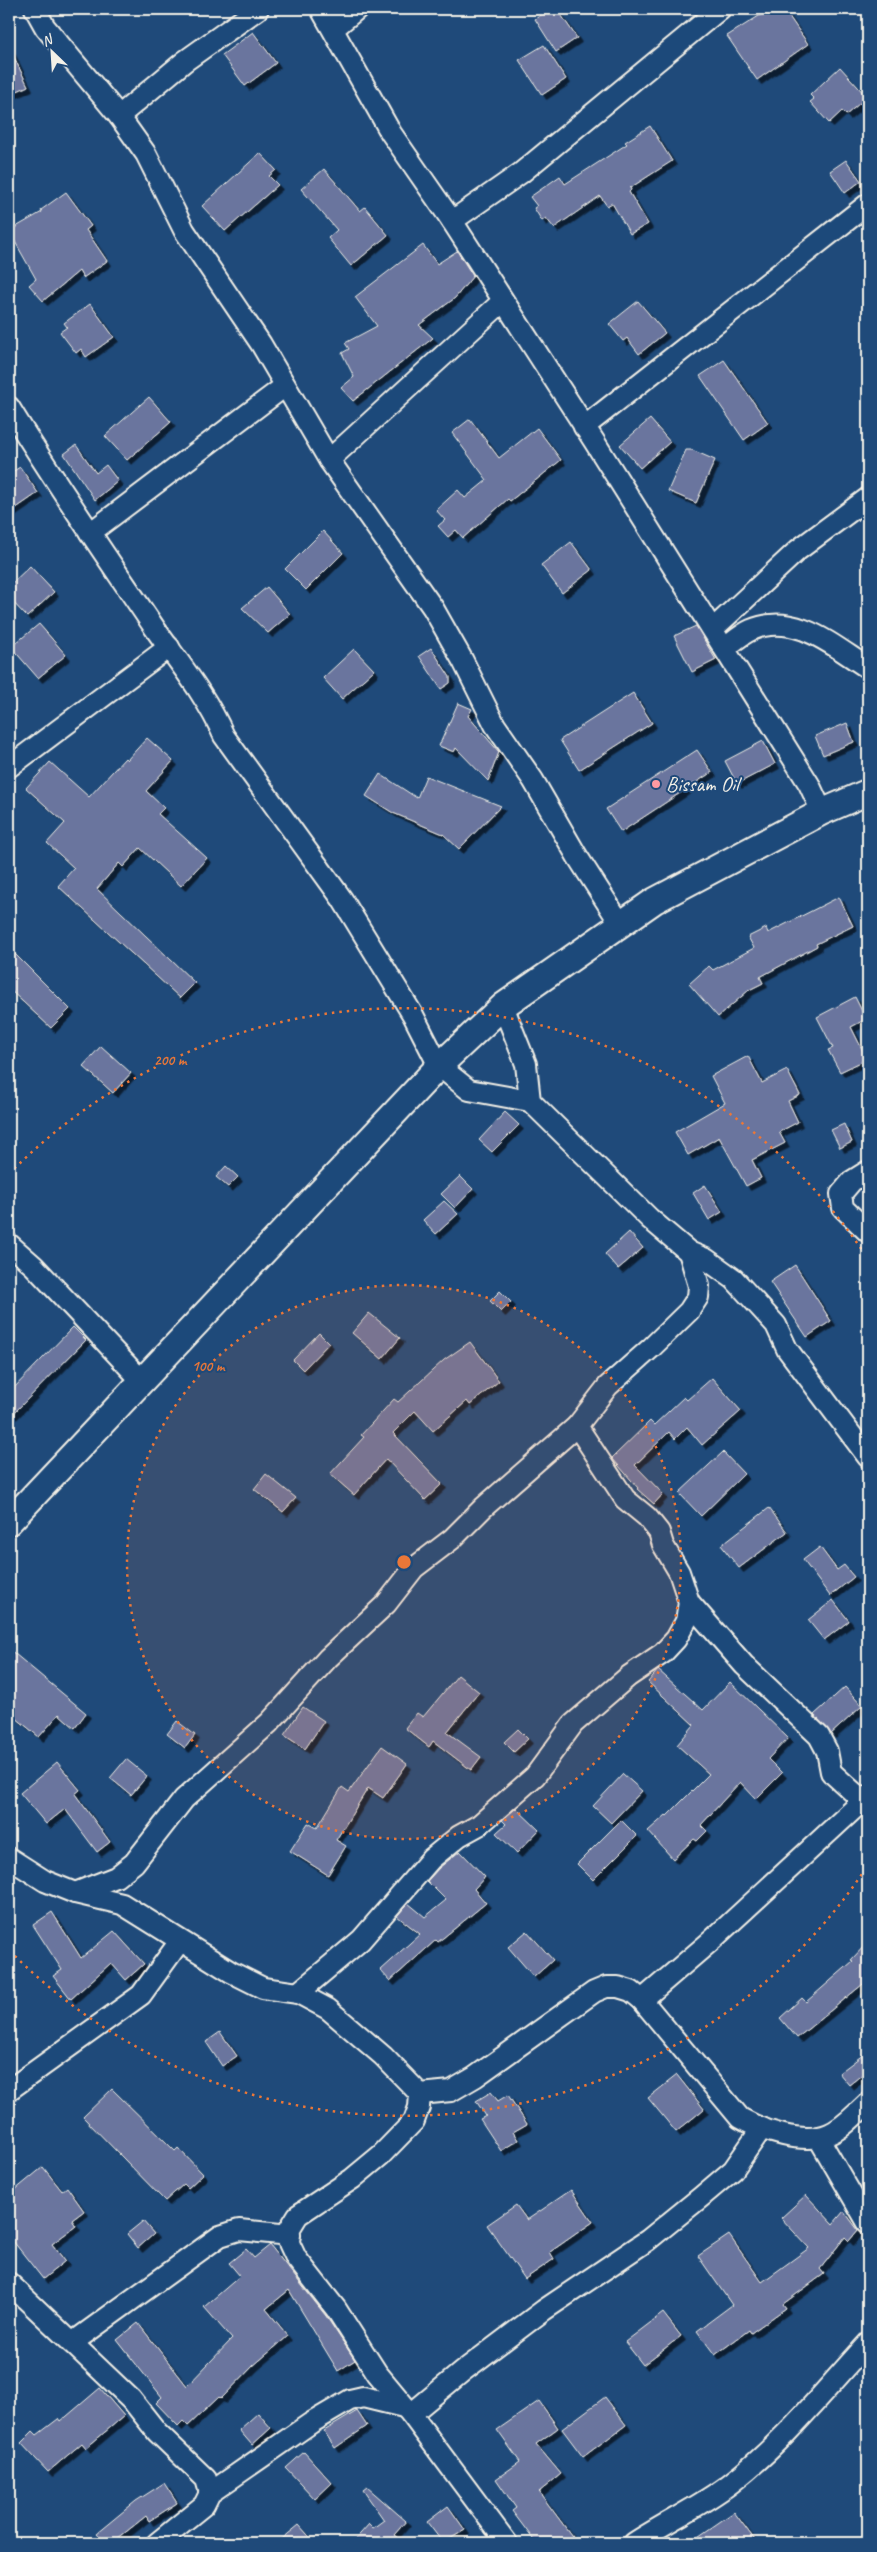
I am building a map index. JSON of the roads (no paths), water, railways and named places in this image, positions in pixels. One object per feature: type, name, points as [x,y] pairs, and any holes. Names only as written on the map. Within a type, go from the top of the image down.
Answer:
[{"type":"main road","points":[[9,1522],[439,1066],[503,1006],[654,901],[822,812],[868,792]]},
{"type":"street","points":[[35,9],[50,33],[119,116],[146,154],[184,230],[261,344],[330,460],[433,608],[464,661],[495,725],[532,780],[577,856],[620,923]]},
{"type":"street","points":[[119,116],[186,61],[258,9]]},
{"type":"street","points":[[321,9],[390,133],[452,221],[713,629],[739,674],[809,784],[822,812]]},
{"type":"street","points":[[333,29],[357,9]]},
{"type":"street","points":[[452,221],[521,173],[720,9]]},
{"type":"street","points":[[584,427],[868,204]]},
{"type":"street","points":[[330,460],[503,301]]},
{"type":"street","points":[[90,532],[285,386]]},
{"type":"street","points":[[9,407],[90,532],[198,689],[229,743],[342,899],[413,1015],[439,1066],[469,1090],[530,1101],[650,1219],[689,1252],[706,1259],[734,1279],[776,1325],[797,1362],[868,1457]]},
{"type":"street","points":[[713,629],[798,550],[868,498]]},
{"type":"street","points":[[725,648],[752,630],[779,624],[801,627],[868,668]]},
{"type":"street","points":[[9,767],[16,759],[169,647]]},
{"type":"street","points":[[503,1006],[526,1064],[530,1101]]},
{"type":"street","points":[[868,1171],[852,1181],[840,1194],[843,1208],[868,1232]]},
{"type":"street","points":[[9,1244],[34,1266],[142,1381]]},
{"type":"street","points":[[75,1893],[108,1881],[134,1863],[184,1799],[269,1723],[328,1658],[386,1604],[414,1568],[452,1539],[484,1507],[577,1426],[608,1386],[651,1348],[689,1310],[698,1297],[700,1286],[689,1252]]},
{"type":"street","points":[[577,1426],[626,1499],[647,1517],[659,1532],[663,1544],[679,1572],[689,1602],[744,1665],[819,1736],[827,1751],[832,1772],[866,1799],[712,1940],[642,2000]]},
{"type":"street","points":[[298,1993],[362,1940],[431,1859],[459,1836],[479,1825],[535,1776],[573,1724],[629,1676],[663,1653],[676,1639],[686,1621],[689,1602]]},
{"type":"street","points":[[9,1858],[45,1881],[75,1893],[122,1904],[231,1972],[263,1988],[298,1993],[328,2009],[390,2062],[420,2094],[419,2108],[414,2121],[400,2137],[352,2180],[298,2215],[290,2228],[289,2243],[296,2258],[336,2309],[377,2373],[408,2410],[507,2543]]},
{"type":"street","points":[[9,2090],[141,1995],[180,1941]]},
{"type":"street","points":[[420,2094],[451,2091],[476,2077],[594,1992],[606,1987],[618,1987],[631,1991],[642,2000],[740,2118],[762,2128],[784,2134],[818,2137],[840,2128],[868,2103]]},
{"type":"street","points":[[408,2410],[544,2310],[648,2240],[733,2170],[762,2128]]},
{"type":"street","points":[[818,2137],[868,2223]]},
{"type":"street","points":[[72,2343],[220,2236],[239,2230],[290,2235]]},
{"type":"street","points":[[9,2284],[131,2399],[157,2432],[206,2479],[210,2493]]},
{"type":"street","points":[[634,2543],[694,2508],[731,2483],[776,2444],[868,2344]]},
{"type":"street","points":[[373,2398],[378,2395],[377,2373]]},
{"type":"street","points":[[171,2539],[204,2505],[210,2493],[335,2408],[363,2397],[373,2398],[408,2410]]},
{"type":"place","name":"Bissam Oil","points":[[656,784]]}]
